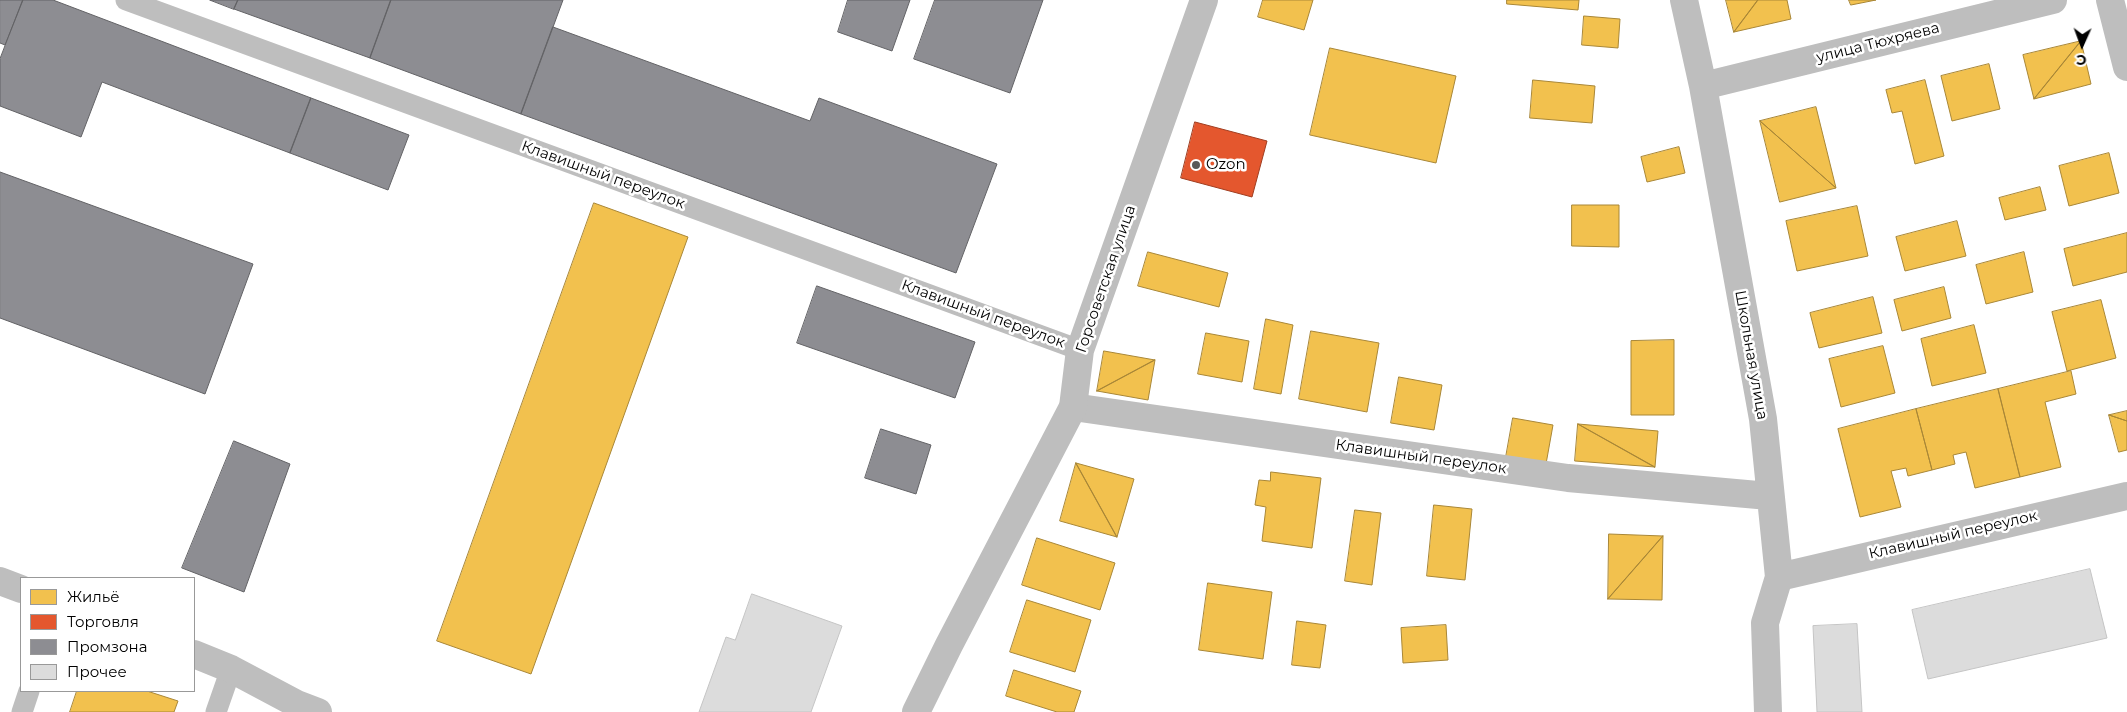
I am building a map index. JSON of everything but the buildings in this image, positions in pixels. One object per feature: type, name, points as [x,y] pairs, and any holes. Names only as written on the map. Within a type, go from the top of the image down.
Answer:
[{"type":"street","name":"Горсоветская улица","points":[[916,712],[949,644],[1074,407],[1080,350],[1204,0]]},
{"type":"street","name":"Школьная улица","points":[[1684,0],[1703,86],[1763,419],[1769,496],[1779,577],[1765,623],[1768,712]]},
{"type":"street","name":"улица Тюхряева","points":[[1703,86],[2054,0]]},
{"type":"street","points":[[2110,0],[2127,67]]},
{"type":"street","name":"Клавишный переулок","points":[[1074,407],[1568,478],[1769,496]]},
{"type":"street","name":"Клавишный переулок","points":[[1779,577],[2127,496]]},
{"type":"street","points":[[0,581],[20,589]]},
{"type":"street","points":[[195,654],[231,669],[303,709]]},
{"type":"lane","name":"Клавишный переулок","points":[[126,0],[1080,350]]},
{"type":"lane","points":[[216,712],[231,669]]},
{"type":"lane","points":[[22,712],[29,692]]},
{"type":"place","name":"Ozon","points":[[1196,165]]}]
